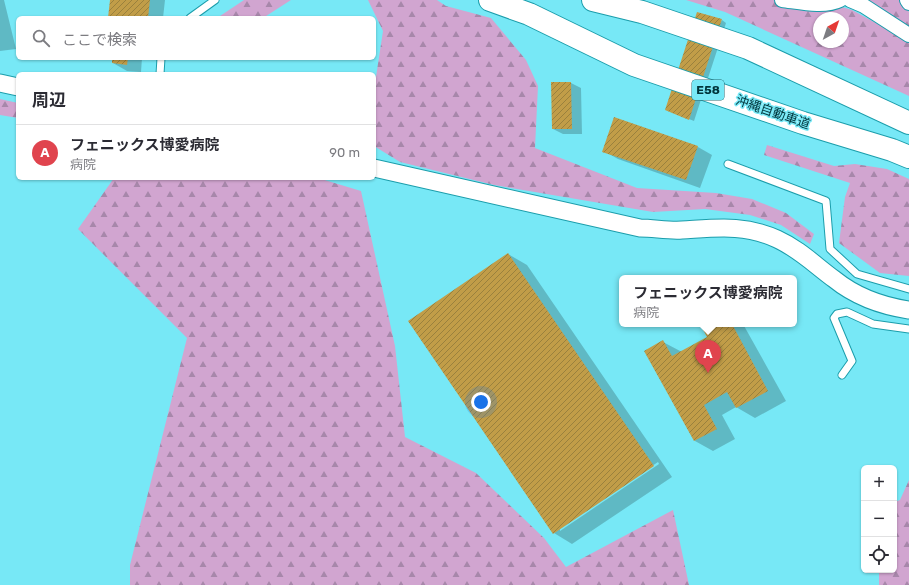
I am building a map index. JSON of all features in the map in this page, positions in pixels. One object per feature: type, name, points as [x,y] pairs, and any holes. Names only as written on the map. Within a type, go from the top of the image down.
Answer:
[{"type":"highway","name":"沖縄自動車道","points":[[490,0],[529,14],[634,65],[803,123],[892,150],[909,157]]},
{"type":"highway","points":[[593,0],[642,12],[748,48],[909,123]]},
{"type":"street","points":[[782,0],[809,3],[835,3],[840,0]]},
{"type":"street","points":[[850,0],[864,6],[909,35]]},
{"type":"street","points":[[0,83],[16,87]]},
{"type":"street","points":[[376,168],[640,228],[681,230],[733,227],[757,232],[776,238],[797,249],[834,279],[853,292],[876,302],[909,310]]},
{"type":"lane","points":[[193,16],[215,0]]},
{"type":"lane","points":[[160,72],[161,60]]},
{"type":"lane","points":[[728,164],[826,201],[830,249],[857,274],[909,289]]},
{"type":"lane","points":[[842,375],[852,361],[834,318],[837,314],[847,312],[873,324],[909,329]]},
{"type":"green space","points":[[244,0],[291,0],[266,16],[220,16]]},
{"type":"green space","points":[[368,0],[437,0],[446,6],[491,18],[526,60],[538,86],[535,148],[637,188],[716,193],[752,199],[786,213],[814,234],[810,244],[781,225],[750,215],[705,209],[653,212],[494,185],[400,162],[376,147],[376,77],[383,31]]},
{"type":"green space","points":[[686,0],[819,0],[852,10],[909,41],[909,96],[725,12]]},
{"type":"green space","points":[[865,0],[902,0],[909,12],[909,27]]},
{"type":"green space","points":[[0,99],[16,103],[16,118],[0,115]]},
{"type":"green space","points":[[767,145],[834,166],[855,164],[887,169],[909,179],[909,276],[880,273],[839,243],[845,197],[850,183],[764,155]]},
{"type":"green space","points":[[113,180],[325,180],[361,191],[395,346],[405,437],[476,473],[544,538],[566,567],[673,510],[689,585],[130,585],[130,565],[187,338],[78,229]]},
{"type":"green space","points":[[909,480],[909,585],[879,585],[879,573],[897,573],[897,501],[900,500]]},
{"type":"building","points":[[110,0],[150,0],[148,16],[108,16]]},
{"type":"building","points":[[697,12],[722,19],[689,120],[665,110]]},
{"type":"building","points":[[112,60],[128,60],[127,65],[112,63]]},
{"type":"building","points":[[551,82],[571,82],[572,129],[552,129]]},
{"type":"building","points":[[614,117],[698,146],[686,180],[602,152]]},
{"type":"building","points":[[508,253],[654,466],[553,534],[408,321]]},
{"type":"building","points":[[702,327],[734,327],[768,391],[736,408],[727,392],[704,405],[717,429],[694,441],[644,351],[663,340],[672,356],[707,337]]},
{"type":"place","name":"フェニックス博愛病院","points":[[708,373]]}]
